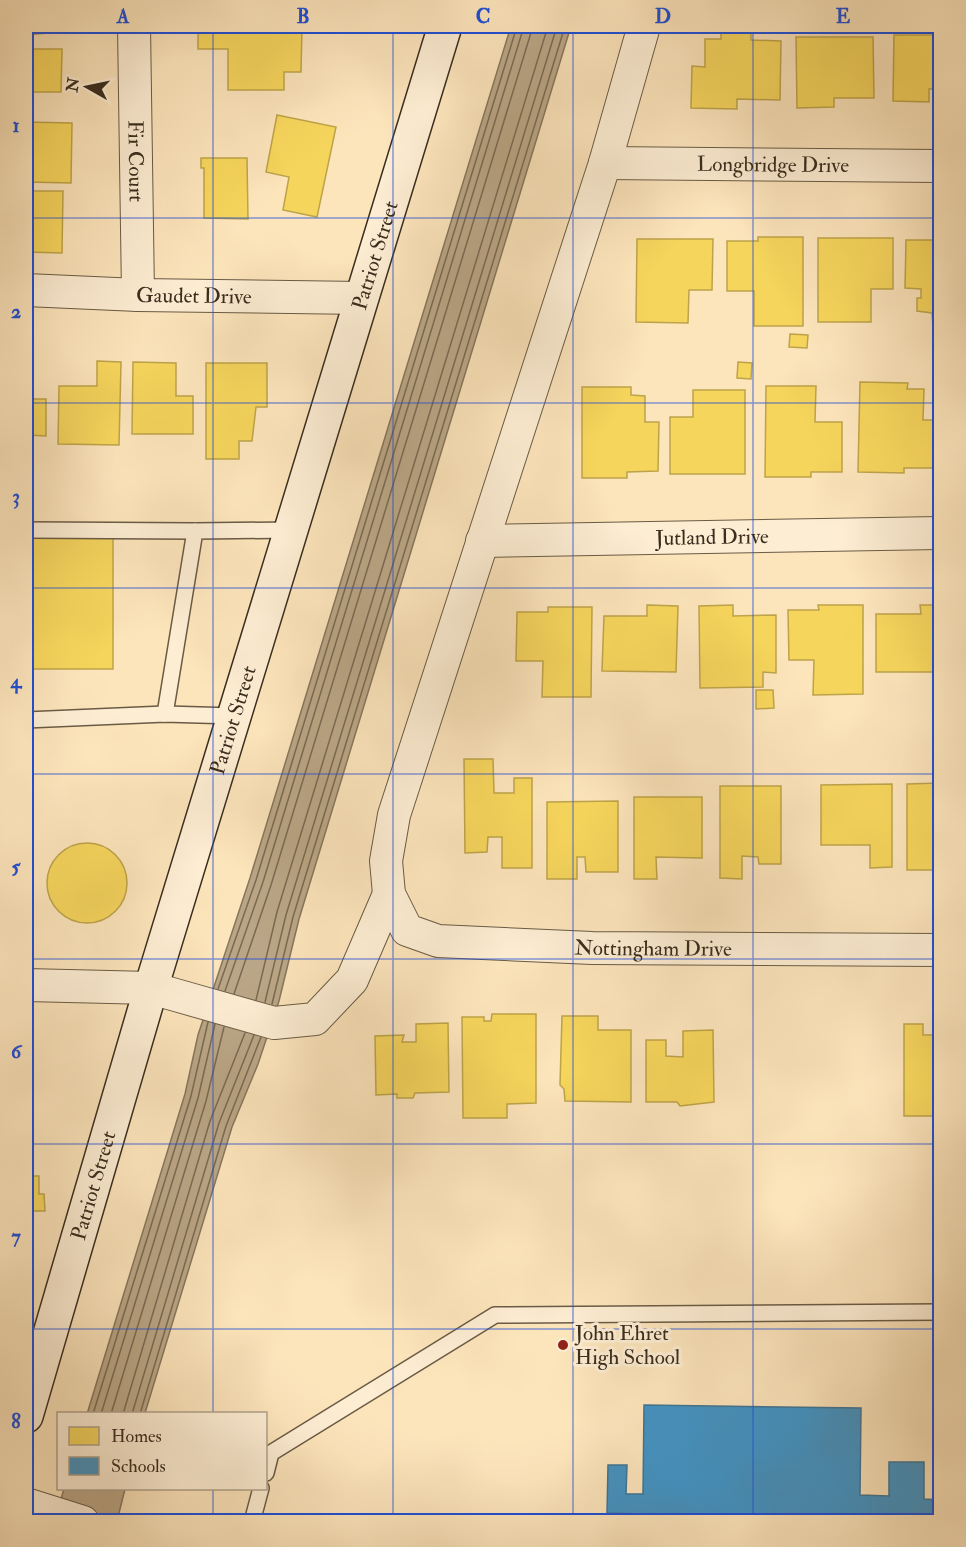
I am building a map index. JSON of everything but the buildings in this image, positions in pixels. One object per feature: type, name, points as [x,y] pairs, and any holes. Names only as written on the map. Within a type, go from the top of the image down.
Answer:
[{"type":"main road","name":"Patriot Street","points":[[26,1416],[151,988],[445,26]]},
{"type":"street","name":"Fir Court","points":[[134,26],[138,295]]},
{"type":"street","points":[[26,985],[151,988],[274,1023],[315,1019],[352,980],[389,894],[386,861],[394,815],[605,163],[644,26]]},
{"type":"street","name":"Longbridge Drive","points":[[605,163],[940,166]]},
{"type":"street","name":"Gaudet Drive","points":[[26,290],[138,295],[362,298]]},
{"type":"street","name":"Jutland Drive","points":[[482,541],[940,533]]},
{"type":"street","name":"Nottingham Drive","points":[[389,894],[407,930],[438,941],[592,948],[940,950]]},
{"type":"street","points":[[29,1506],[83,1521]]},
{"type":"lane","points":[[26,530],[292,530]]},
{"type":"lane","points":[[165,714],[195,531]]},
{"type":"lane","points":[[26,720],[165,714],[234,716]]},
{"type":"lane","points":[[267,1469],[271,1453],[495,1315],[940,1312]]},
{"type":"lane","points":[[252,1521],[260,1490]]},
{"type":"water","points":[[511,26],[571,26],[299,919],[279,1001],[258,1064],[232,1127],[145,1412],[88,1412],[185,1094],[198,1035],[250,878]]},
{"type":"water","points":[[64,1490],[125,1490],[117,1521],[54,1522]]},
{"type":"place","name":"John Ehret High School","points":[[563,1345]]}]
